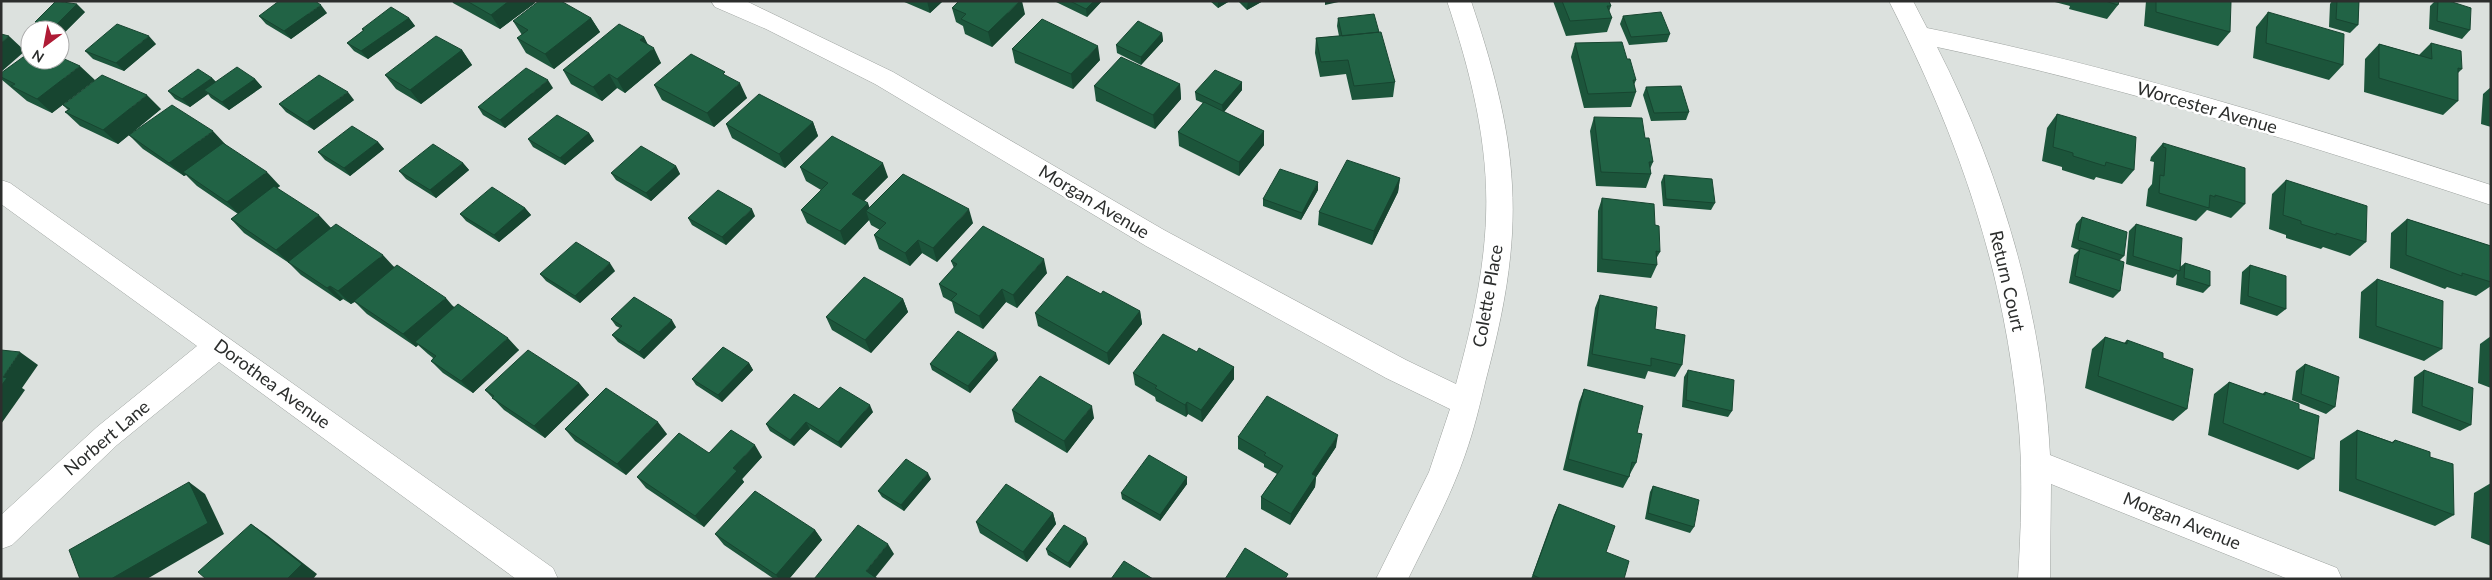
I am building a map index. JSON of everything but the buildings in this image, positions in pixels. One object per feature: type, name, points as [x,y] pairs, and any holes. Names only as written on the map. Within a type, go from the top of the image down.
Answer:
[{"type":"street","name":"Morgan Avenue","points":[[723,1],[774,23],[884,78],[1155,238],[1396,368],[1466,403]]},
{"type":"street","name":"Colette Place","points":[[1392,579],[1437,487],[1450,454],[1488,321],[1498,244],[1498,165],[1487,97],[1473,40],[1459,1]]},
{"type":"street","name":"Return Court","points":[[1901,1],[1920,35],[1980,174],[2008,273],[2029,383],[2037,464],[2034,579]]},
{"type":"street","name":"Worcester Avenue","points":[[1920,35],[2095,76],[2387,161],[2491,195]]},
{"type":"street","name":"Dorothea Avenue","points":[[1,190],[542,579]]},
{"type":"street","name":"Norbert Lane","points":[[1,535],[107,436],[218,346]]},
{"type":"street","name":"Morgan Avenue","points":[[2037,464],[2326,579]]}]
